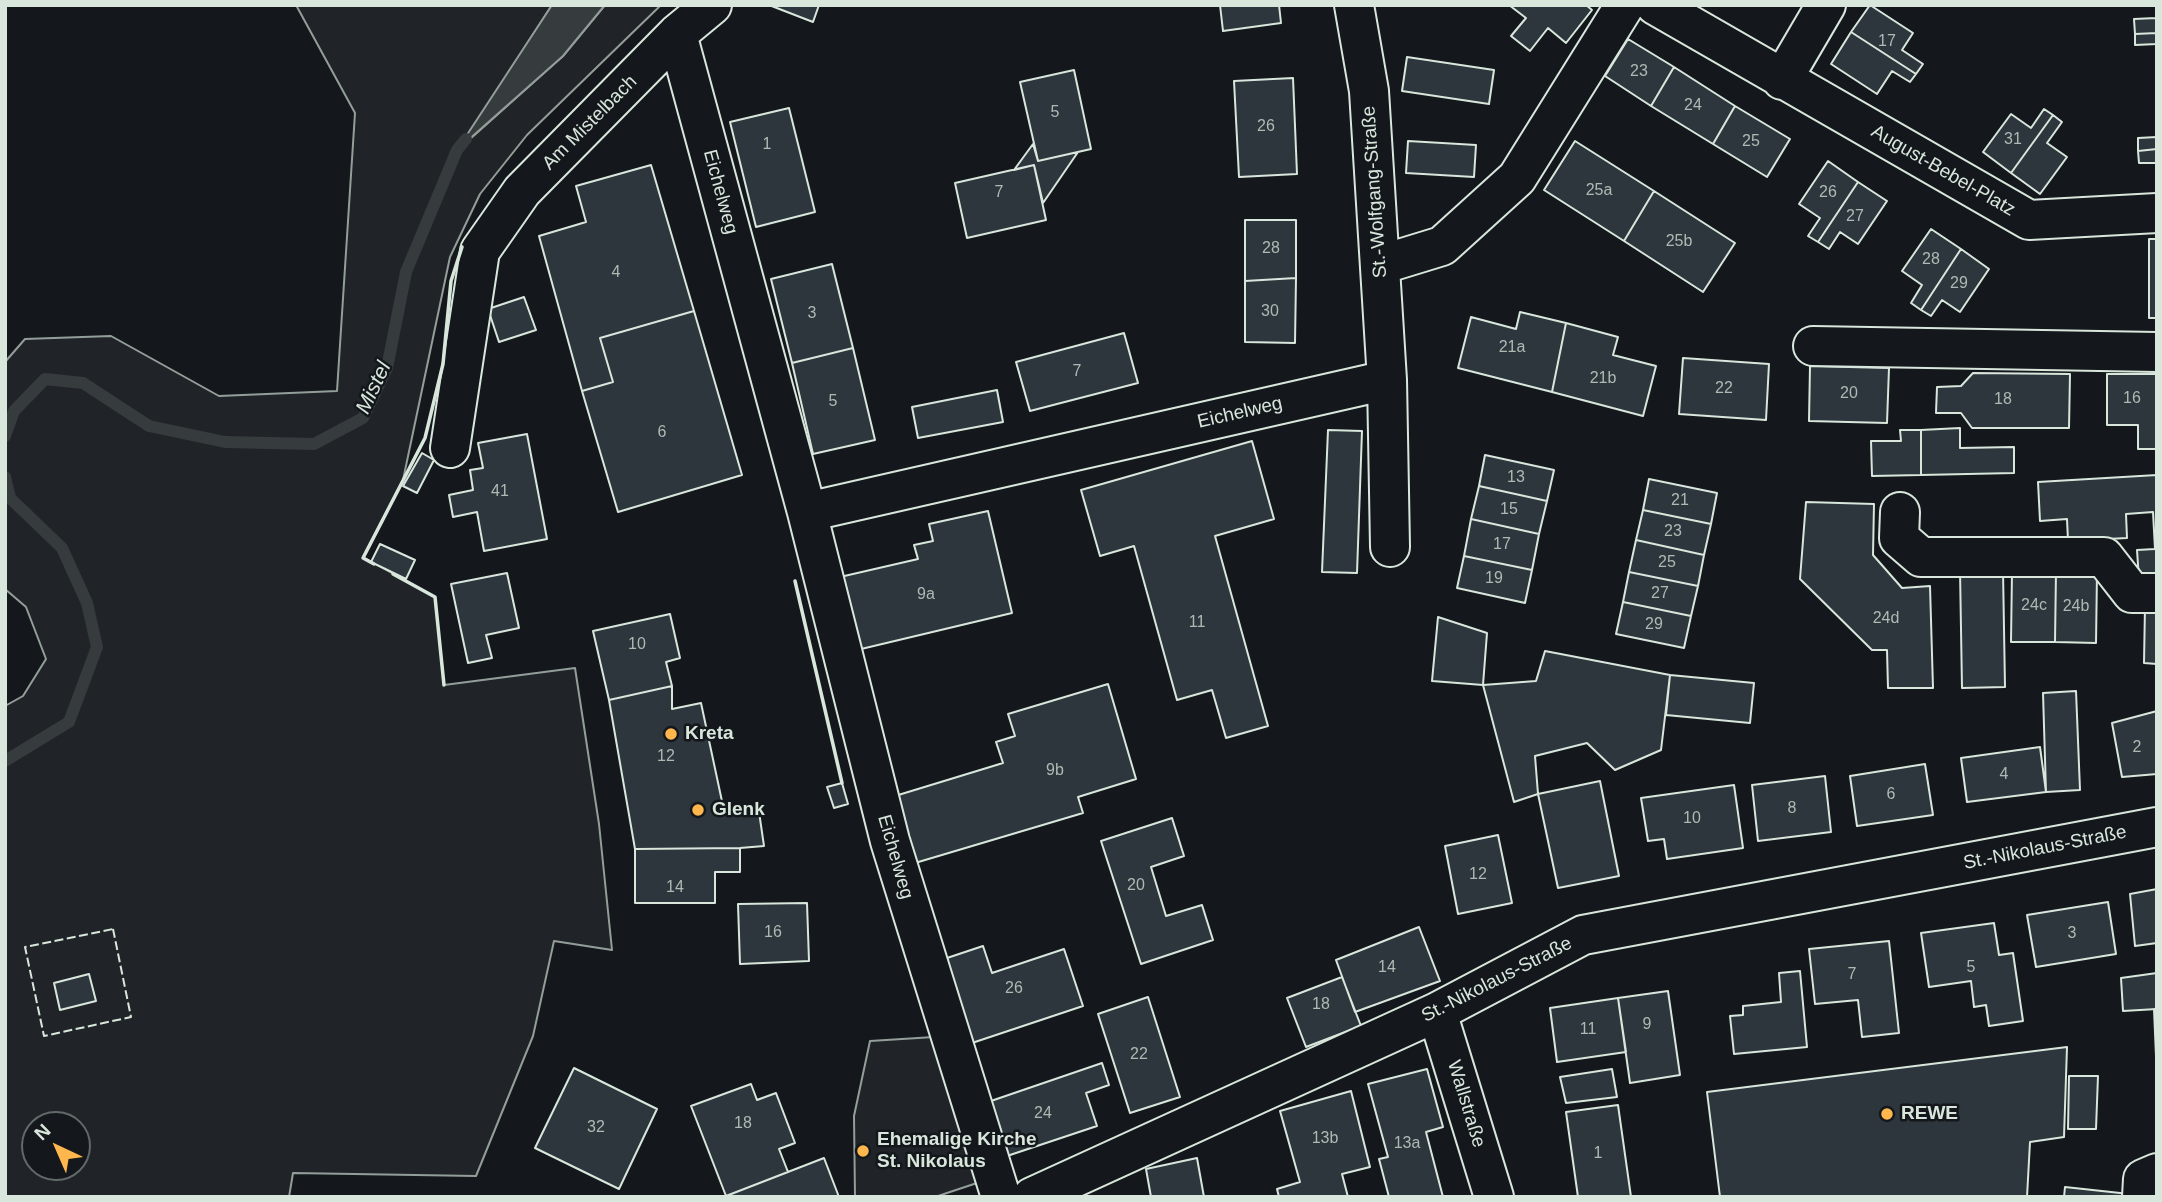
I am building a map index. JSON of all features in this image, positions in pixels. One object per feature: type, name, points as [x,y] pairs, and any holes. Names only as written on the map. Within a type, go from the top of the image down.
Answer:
[{"type":"street","name":"Am Mistelbach","points":[[450,447],[480,251],[522,191],[677,34],[712,5]]},
{"type":"street","name":"St.-Wolfgang-Straße","points":[[1354,5],[1369,91],[1387,380],[1390,547]]},
{"type":"street","points":[[1380,262],[1393,261],[1441,246],[1517,178],[1625,5]]},
{"type":"street","name":"August-Bebel-Platz","points":[[1655,5],[1696,16],[1782,80],[2029,220],[2157,213]]},
{"type":"street","points":[[1782,80],[1826,5]]},
{"type":"street","name":"Eichelweg","points":[[677,34],[807,512],[890,841],[1001,1197]]},
{"type":"street","points":[[1813,346],[2157,352]]},
{"type":"street","name":"Eichelweg","points":[[807,512],[1387,380]]},
{"type":"street","points":[[1900,512],[1899,538],[1921,557],[2104,557],[2132,593],[2157,593]]},
{"type":"street","name":"St.-Nikolaus-Straße","points":[[1032,1197],[1437,1012],[1583,935],[2157,827]]},
{"type":"street","name":"Wallstraße","points":[[1437,1012],[1494,1197]]},
{"type":"street","points":[[2142,1197],[2143,1179],[2157,1174]]},
{"type":"shaded area","points":[[296,5],[552,5],[460,148],[563,56],[605,5],[661,5],[527,135],[480,194],[450,257],[403,480],[363,557],[435,597],[444,685],[575,668],[599,824],[612,950],[554,941],[533,1036],[476,1176],[293,1173],[289,1197],[5,1197],[5,706],[23,696],[46,659],[26,607],[5,589],[5,362],[25,339],[111,336],[219,396],[337,391],[355,113]]},
{"type":"shaded area","points":[[552,5],[605,5],[563,56],[457,150]]},
{"type":"shaded area","points":[[950,1036],[995,1177],[935,1197],[855,1197],[854,1116],[870,1041]]},
{"type":"building","points":[[769,5],[819,5],[813,22]]},
{"type":"building","points":[[1220,5],[1279,5],[1281,23],[1223,31]]},
{"type":"building","points":[[1509,5],[1586,5],[1592,10],[1566,43],[1548,28],[1530,51],[1511,36],[1526,18]]},
{"type":"building","points":[[1870,5],[1913,33],[1902,50],[1923,64],[1916,74],[1851,32]]},
{"type":"building","points":[[2156,5],[2157,33],[2135,34],[2134,19],[2156,18]]},
{"type":"building","points":[[1851,32],[1916,74],[1910,82],[1892,71],[1877,94],[1831,64]]},
{"type":"building","points":[[2157,33],[2157,44],[2135,45],[2135,34]]},
{"type":"building","points":[[1628,39],[1674,67],[1651,106],[1605,76]]},
{"type":"building","points":[[1407,57],[1494,70],[1489,104],[1402,91]]},
{"type":"building","points":[[1674,67],[1735,106],[1713,144],[1651,106]]},
{"type":"building","points":[[1074,70],[1091,149],[1038,161],[1020,82]]},
{"type":"building","points":[[1293,78],[1297,174],[1239,177],[1234,81]]},
{"type":"building","points":[[1735,106],[1790,139],[1767,177],[1713,144]]},
{"type":"building","points":[[789,108],[815,212],[756,227],[730,122]]},
{"type":"building","points":[[2044,109],[2053,115],[2011,173],[1983,152],[2011,114],[2031,128]]},
{"type":"building","points":[[2053,115],[2062,122],[2047,143],[2067,157],[2040,194],[2011,173]]},
{"type":"building","points":[[2157,137],[2157,149],[2138,151],[2138,138]]},
{"type":"building","points":[[1408,141],[1476,145],[1474,177],[1406,173]]},
{"type":"building","points":[[1575,141],[1654,191],[1624,241],[1544,190]]},
{"type":"building","points":[[1033,144],[1038,161],[1078,152],[1043,203],[1034,165],[1014,170]]},
{"type":"building","points":[[2157,149],[2157,163],[2139,163],[2138,151]]},
{"type":"building","points":[[1828,161],[1858,182],[1818,242],[1808,236],[1820,218],[1799,204]]},
{"type":"building","points":[[651,165],[694,311],[600,338],[613,382],[582,391],[539,236],[586,222],[576,186]]},
{"type":"building","points":[[1034,165],[1046,220],[967,238],[955,183]]},
{"type":"building","points":[[1858,182],[1887,201],[1858,244],[1840,232],[1829,249],[1818,242]]},
{"type":"building","points":[[1654,191],[1735,243],[1703,292],[1624,241]]},
{"type":"building","points":[[1245,220],[1296,220],[1296,278],[1245,281]]},
{"type":"building","points":[[1931,229],[1961,249],[1921,310],[1911,303],[1922,285],[1902,271]]},
{"type":"building","points":[[2149,239],[2157,239],[2157,318],[2149,318]]},
{"type":"building","points":[[1961,249],[1989,269],[1960,312],[1942,300],[1931,316],[1921,310]]},
{"type":"building","points":[[832,264],[853,348],[792,363],[771,279]]},
{"type":"building","points":[[1296,278],[1295,343],[1245,342],[1245,281]]},
{"type":"building","points":[[524,297],[536,330],[499,342],[488,309]]},
{"type":"building","points":[[694,311],[742,475],[618,512],[582,391],[613,382],[600,338]]},
{"type":"building","points":[[1520,312],[1566,323],[1552,392],[1458,368],[1471,317],[1516,329]]},
{"type":"building","points":[[1566,323],[1618,337],[1613,355],[1656,366],[1643,416],[1552,392]]},
{"type":"building","points":[[1124,333],[1138,383],[1030,411],[1016,362]]},
{"type":"building","points":[[853,348],[875,440],[813,454],[792,363]]},
{"type":"building","points":[[1683,358],[1769,364],[1766,420],[1679,414]]},
{"type":"building","points":[[1810,366],[1889,368],[1887,423],[1809,421]]},
{"type":"building","points":[[1973,373],[2070,374],[2069,428],[1972,428],[1961,413],[1936,413],[1937,387],[1961,386]]},
{"type":"building","points":[[2107,374],[2157,374],[2157,449],[2138,449],[2138,425],[2107,425]]},
{"type":"building","points":[[997,390],[1003,422],[918,438],[912,407]]},
{"type":"building","points":[[1960,428],[1960,448],[2014,447],[2014,473],[1921,475],[1921,430]]},
{"type":"building","points":[[1328,430],[1362,431],[1357,573],[1322,572]]},
{"type":"building","points":[[1900,430],[1921,430],[1921,475],[1872,476],[1871,441],[1901,441]]},
{"type":"building","points":[[527,434],[547,539],[484,551],[477,512],[453,517],[449,495],[473,490],[470,470],[483,468],[478,443]]},
{"type":"building","points":[[1252,441],[1274,519],[1215,536],[1268,726],[1226,738],[1212,690],[1177,700],[1134,546],[1100,556],[1081,490]]},
{"type":"building","points":[[422,453],[434,460],[417,493],[403,486]]},
{"type":"building","points":[[1485,455],[1554,470],[1547,501],[1479,486]]},
{"type":"building","points":[[2157,475],[2157,579],[2139,580],[2137,550],[2155,549],[2153,512],[2126,514],[2127,538],[2068,541],[2067,519],[2040,521],[2038,482]]},
{"type":"building","points":[[1649,479],[1717,493],[1711,524],[1643,510]]},
{"type":"building","points":[[1479,486],[1547,501],[1539,534],[1471,519]]},
{"type":"building","points":[[1806,502],[1874,504],[1873,555],[1902,588],[1930,586],[1933,688],[1888,688],[1887,650],[1872,650],[1800,579]]},
{"type":"building","points":[[1643,510],[1711,524],[1704,555],[1636,540]]},
{"type":"building","points":[[988,511],[1012,613],[857,650],[840,577],[918,559],[914,545],[933,541],[929,524]]},
{"type":"building","points":[[1471,519],[1539,534],[1532,570],[1464,556]]},
{"type":"building","points":[[1636,540],[1704,555],[1698,586],[1629,572]]},
{"type":"building","points":[[380,544],[415,560],[406,579],[371,562]]},
{"type":"building","points":[[1464,556],[1532,570],[1525,603],[1457,588]]},
{"type":"building","points":[[1960,570],[2003,570],[2005,687],[1962,688]]},
{"type":"building","points":[[2012,571],[2056,571],[2055,642],[2011,642]]},
{"type":"building","points":[[2056,571],[2097,572],[2096,643],[2055,642]]},
{"type":"building","points":[[1629,572],[1698,586],[1691,616],[1623,602]]},
{"type":"building","points":[[507,573],[519,628],[486,635],[492,658],[468,663],[451,584]]},
{"type":"building","points":[[1623,602],[1691,616],[1684,648],[1616,634]]},
{"type":"building","points":[[2145,606],[2157,606],[2157,664],[2144,663]]},
{"type":"building","points":[[670,614],[680,658],[666,662],[672,686],[609,700],[593,631]]},
{"type":"building","points":[[1438,617],[1487,633],[1483,685],[1432,681]]},
{"type":"building","points":[[1545,651],[1670,675],[1661,750],[1615,770],[1587,743],[1535,756],[1538,794],[1514,802],[1483,685],[1536,681]]},
{"type":"building","points":[[1670,675],[1754,683],[1750,723],[1666,715]]},
{"type":"building","points":[[1108,684],[1136,779],[1078,797],[1083,813],[915,863],[895,796],[1003,763],[996,742],[1015,736],[1008,714]]},
{"type":"building","points":[[672,686],[672,709],[701,703],[723,806],[758,805],[764,846],[635,849],[609,700]]},
{"type":"building","points":[[2076,691],[2080,790],[2046,792],[2043,693]]},
{"type":"building","points":[[2157,711],[2157,774],[2122,777],[2112,723]]},
{"type":"building","points":[[2040,747],[2046,792],[1967,802],[1961,758]]},
{"type":"building","points":[[1925,764],[1933,815],[1857,826],[1850,776]]},
{"type":"building","points":[[1825,776],[1831,832],[1758,841],[1752,785]]},
{"type":"building","points":[[1600,781],[1619,876],[1558,888],[1538,794]]},
{"type":"building","points":[[842,783],[848,804],[834,808],[827,787]]},
{"type":"building","points":[[1734,785],[1743,848],[1667,859],[1664,839],[1648,841],[1641,798]]},
{"type":"building","points":[[1172,818],[1184,856],[1151,867],[1166,916],[1202,905],[1213,940],[1141,964],[1101,841]]},
{"type":"building","points":[[1498,835],[1512,903],[1458,914],[1445,846]]},
{"type":"building","points":[[740,848],[740,872],[715,872],[715,903],[635,903],[635,849]]},
{"type":"building","points":[[2157,889],[2157,943],[2135,946],[2130,894]]},
{"type":"building","points":[[2108,902],[2116,954],[2036,967],[2027,915]]},
{"type":"building","points":[[807,903],[809,961],[740,964],[738,904]]},
{"type":"building","points":[[1994,923],[1999,955],[2013,953],[2023,1021],[1989,1026],[1986,1005],[1974,1007],[1971,981],[1929,987],[1921,933]]},
{"type":"building","points":[[1419,927],[1440,981],[1355,1012],[1336,960]]},
{"type":"building","points":[[1889,941],[1899,1033],[1862,1037],[1858,1000],[1815,1004],[1809,949]]},
{"type":"building","points":[[983,946],[992,973],[1064,949],[1083,1006],[969,1044],[941,960]]},
{"type":"building","points":[[1800,971],[1807,1047],[1734,1054],[1730,1016],[1743,1015],[1743,1006],[1781,1002],[1779,973]]},
{"type":"building","points":[[2157,973],[2157,1009],[2123,1011],[2121,978]]},
{"type":"building","points":[[89,974],[96,1001],[60,1010],[54,983]]},
{"type":"building","points":[[1342,977],[1361,1026],[1306,1047],[1287,998]]},
{"type":"building","points":[[1668,991],[1680,1075],[1630,1083],[1618,998]]},
{"type":"building","points":[[1148,997],[1180,1097],[1130,1113],[1098,1014]]},
{"type":"building","points":[[1618,998],[1626,1052],[1557,1062],[1550,1008]]},
{"type":"building","points":[[2154,1009],[2157,1009],[2157,1080]]},
{"type":"building","name":"REWE","points":[[2067,1047],[2064,1137],[2030,1142],[2027,1197],[1720,1197],[1707,1092]]},
{"type":"building","points":[[1102,1063],[1109,1085],[1086,1093],[1097,1126],[1007,1156],[988,1102]]},
{"type":"building","points":[[574,1068],[657,1109],[619,1189],[535,1148]]},
{"type":"building","points":[[1427,1069],[1443,1127],[1426,1132],[1443,1197],[1389,1197],[1379,1159],[1388,1157],[1368,1084]]},
{"type":"building","points":[[1612,1069],[1617,1097],[1566,1103],[1560,1077]]},
{"type":"building","points":[[2069,1076],[2098,1076],[2096,1129],[2068,1129]]},
{"type":"building","points":[[751,1084],[757,1100],[776,1093],[795,1143],[779,1149],[788,1172],[726,1196],[691,1106]]},
{"type":"building","points":[[1351,1091],[1370,1167],[1342,1174],[1348,1197],[1279,1197],[1277,1189],[1300,1182],[1280,1111]]},
{"type":"building","points":[[1618,1105],[1631,1197],[1578,1197],[1566,1112]]},
{"type":"building","points":[[824,1158],[839,1197],[726,1197],[726,1196]]},
{"type":"building","points":[[1197,1158],[1204,1197],[1151,1197],[1146,1169]]},
{"type":"building","points":[[2065,1187],[2157,1197],[2064,1197]]},
{"type":"waterway","name":"Mistel","points":[[5,436],[14,411],[45,379],[83,383],[149,426],[225,442],[314,444],[363,418],[387,368],[406,272],[457,150],[466,139]]},
{"type":"waterway","name":"Mistel","points":[[5,477],[10,498],[62,548],[87,603],[97,647],[69,722],[5,761]]},
{"type":"fence","points":[[113,929],[131,1017],[44,1036],[25,947],[113,929]]},
{"type":"wall","points":[[374,564],[363,558],[425,438],[443,364],[451,281],[462,247]]},
{"type":"wall","points":[[393,574],[435,597],[444,685]]},
{"type":"wall","points":[[795,581],[842,783]]},
{"type":"place","name":"Kreta","points":[[671,734]]},
{"type":"place","name":"Glenk","points":[[698,810]]},
{"type":"place","name":"REWE","points":[[1887,1114]]},
{"type":"place","name":"Ehemalige Kirche St. Nikolaus","points":[[863,1151]]}]
